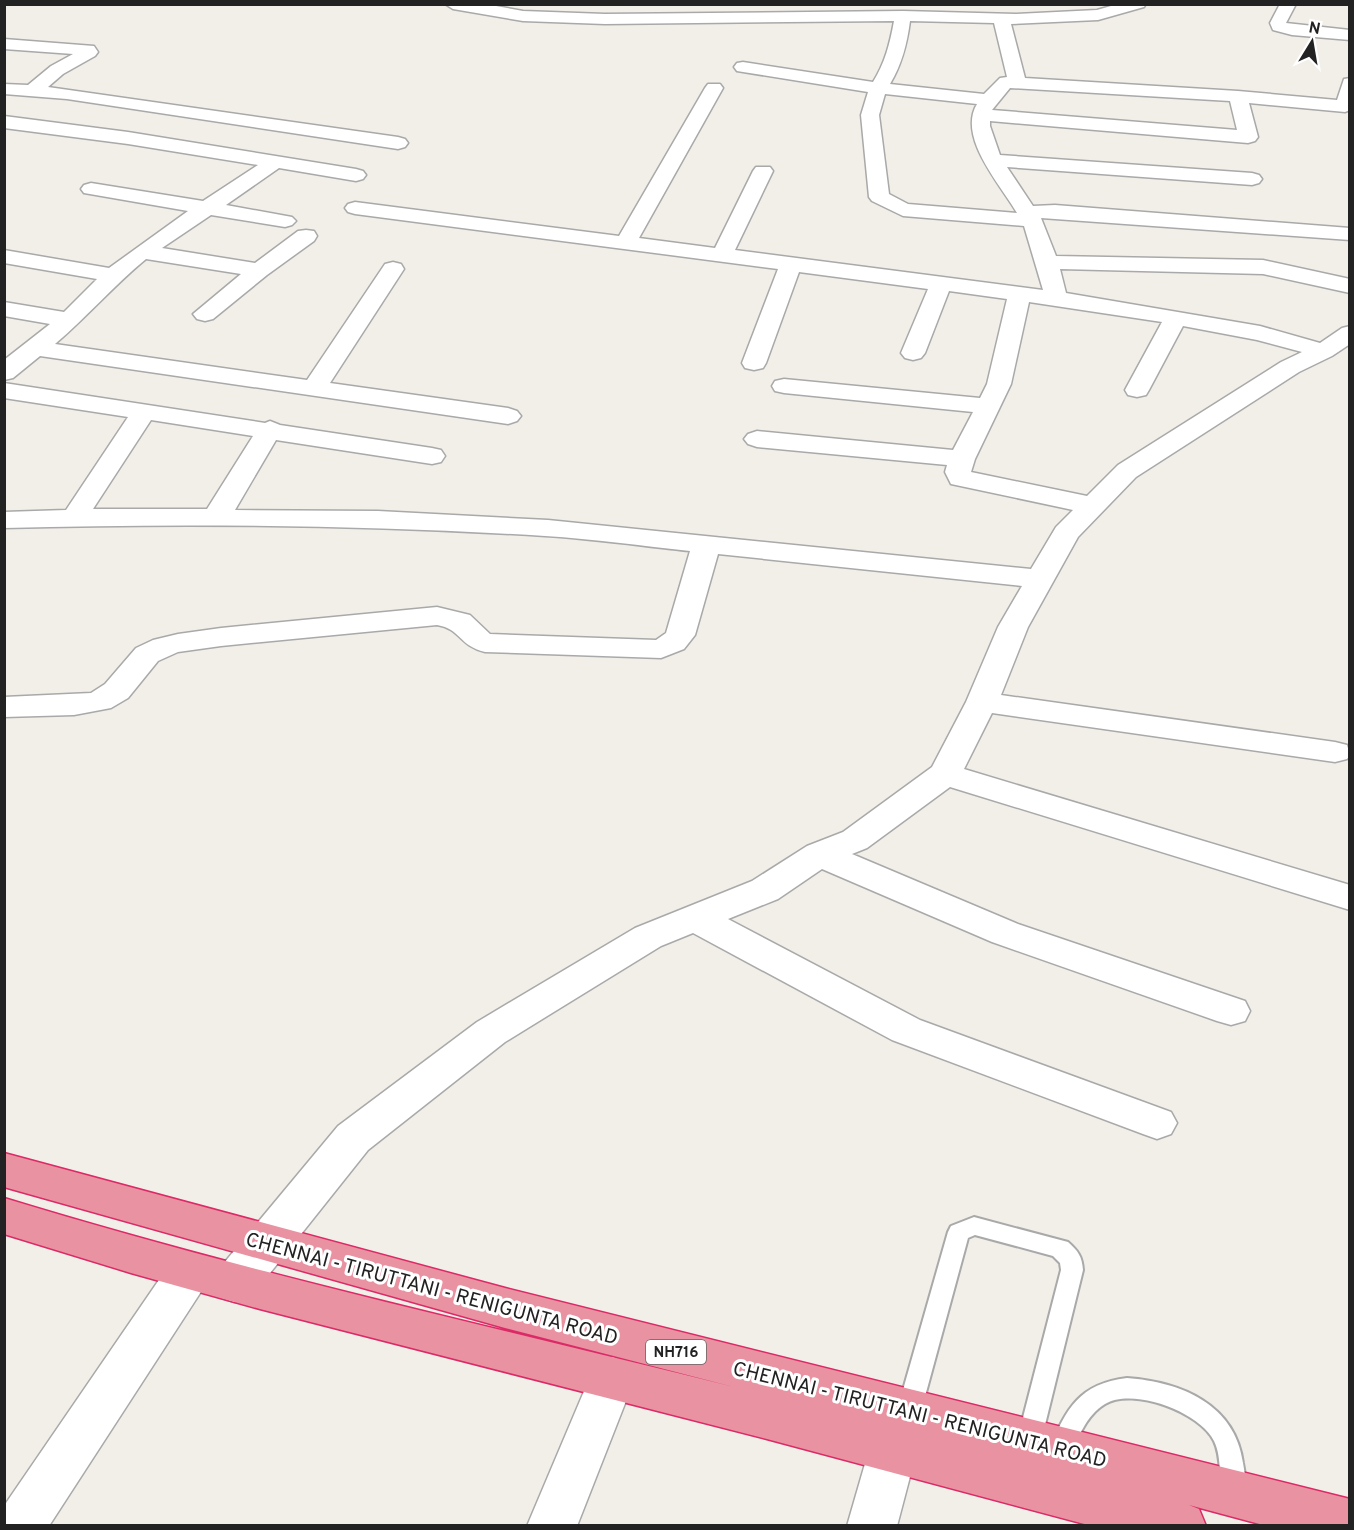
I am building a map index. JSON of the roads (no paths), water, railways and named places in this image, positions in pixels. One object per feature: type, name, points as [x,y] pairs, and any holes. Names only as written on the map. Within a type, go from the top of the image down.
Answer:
[{"type":"highway","name":"CHENNAI - TIRUTTANI - RENIGUNTA ROAD","points":[[4,1170],[505,1308],[901,1431],[1181,1526]]},
{"type":"highway","name":"CHENNAI - TIRUTTANI - RENIGUNTA ROAD","points":[[4,1216],[95,1246],[612,1378],[901,1431],[1045,1446],[1350,1522]]},
{"type":"street","points":[[453,4],[524,16],[690,18],[903,16],[1001,18],[1098,15],[1138,4]]},
{"type":"street","points":[[690,18],[705,4]]},
{"type":"street","points":[[1288,4],[1278,23],[1279,26],[1292,30],[1350,35]]},
{"type":"street","points":[[903,16],[898,46],[890,69],[878,88],[870,115],[879,197],[903,210],[1029,216],[1055,211],[1257,212],[1350,234]]},
{"type":"street","points":[[1001,18],[1017,81]]},
{"type":"street","points":[[4,44],[88,50],[89,52],[57,70],[32,91]]},
{"type":"street","points":[[743,67],[878,88],[985,108],[1248,137]]},
{"type":"street","points":[[36,69],[57,70]]},
{"type":"street","points":[[1056,298],[1048,262],[1029,216],[982,142],[985,108],[1006,82],[1238,96],[1348,112],[1350,83]]},
{"type":"street","points":[[626,242],[714,88]]},
{"type":"street","points":[[4,89],[32,91],[398,143]]},
{"type":"street","points":[[1238,96],[1248,137],[1257,212]]},
{"type":"street","points":[[4,122],[128,138],[356,175]]},
{"type":"street","points":[[994,160],[1252,179]]},
{"type":"street","points":[[6,375],[69,320],[113,275],[142,252],[274,163]]},
{"type":"street","points":[[722,255],[764,171]]},
{"type":"street","points":[[90,189],[285,221]]},
{"type":"street","points":[[355,208],[1056,298],[1260,333],[1337,342]]},
{"type":"street","points":[[205,314],[259,270],[306,236]]},
{"type":"street","points":[[142,252],[259,270]]},
{"type":"street","points":[[4,256],[113,275]]},
{"type":"street","points":[[1048,262],[1238,265],[1263,267],[1350,286]]},
{"type":"street","points":[[754,363],[791,264]]},
{"type":"street","points":[[314,388],[393,269]]},
{"type":"street","points":[[913,353],[941,284]]},
{"type":"street","points":[[1019,294],[999,384],[962,459],[958,472],[960,478],[1092,506]]},
{"type":"street","points":[[4,309],[69,320]]},
{"type":"street","points":[[1137,390],[1176,318]]},
{"type":"street","points":[[235,1283],[353,1138],[482,1039],[648,937],[765,890],[819,854],[855,840],[945,774],[982,702],[1013,627],[1066,533],[1127,471],[1290,367],[1337,342]]},
{"type":"street","points":[[35,348],[508,416]]},
{"type":"street","points":[[6,375],[144,411],[432,456]]},
{"type":"street","points":[[784,386],[988,406]]},
{"type":"street","points":[[74,518],[144,411]]},
{"type":"street","points":[[216,518],[270,429]]},
{"type":"street","points":[[757,439],[962,459]]},
{"type":"street","points":[[4,520],[74,518],[378,519],[548,528],[1040,579]]},
{"type":"street","points":[[4,707],[86,704],[107,699],[122,687],[149,652],[164,646],[246,634],[425,617],[453,619],[465,625],[475,639],[485,643],[661,648],[673,643],[680,635],[706,545]]},
{"type":"street","points":[[982,702],[1335,752]]},
{"type":"street","points":[[945,774],[1350,898]]},
{"type":"street","points":[[819,854],[1005,933],[1231,1011]]},
{"type":"street","points":[[695,918],[906,1030],[1157,1123]]},
{"type":"street","points":[[20,1526],[190,1271]]},
{"type":"street","points":[[552,1526],[612,1378]]},
{"type":"street","points":[[872,1526],[901,1431]]},
{"type":"lane","points":[[901,1431],[959,1232],[974,1226],[1060,1249],[1071,1259],[1072,1270],[1045,1446]]},
{"type":"lane","points":[[1045,1446],[1097,1396],[1125,1387],[1159,1392],[1198,1409],[1220,1429],[1229,1452],[1234,1494]]}]
